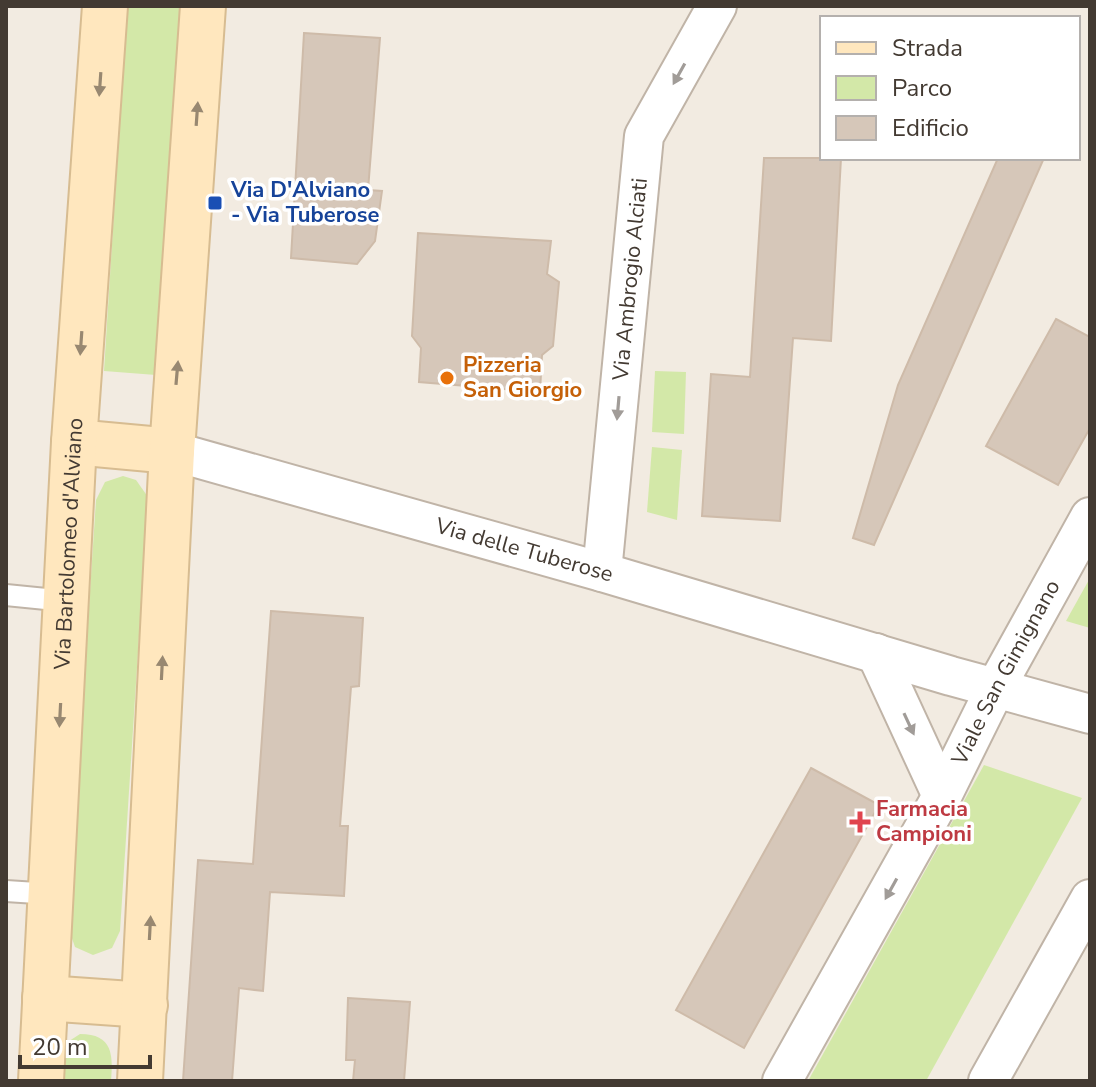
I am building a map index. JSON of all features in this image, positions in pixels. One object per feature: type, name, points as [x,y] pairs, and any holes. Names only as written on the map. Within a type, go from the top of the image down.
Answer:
[{"type":"main road","name":"Via Bartolomeo d'Alviano","points":[[41,1081],[74,442],[105,6]]},
{"type":"main road","points":[[140,1081],[172,451],[203,6]]},
{"type":"main road","points":[[74,442],[172,451]]},
{"type":"main road","points":[[45,998],[145,1005]]},
{"type":"street","name":"Via Ambrogio Alciati","points":[[602,572],[644,136],[717,6]]},
{"type":"street","name":"Via delle Tuberose","points":[[172,451],[1090,714]]},
{"type":"street","name":"Viale San Gimignano","points":[[782,1081],[942,796],[996,687],[1090,517]]},
{"type":"street","points":[[876,653],[942,796]]},
{"type":"street","points":[[988,1081],[1090,899]]},
{"type":"lane","points":[[6,595],[66,601]]},
{"type":"lane","points":[[6,891],[52,894]]},
{"type":"green space","points":[[127,6],[180,6],[156,375],[104,371]]},
{"type":"green space","points":[[655,371],[686,372],[684,434],[652,432]]},
{"type":"green space","points":[[652,447],[682,450],[677,520],[647,512]]},
{"type":"green space","points":[[123,476],[136,480],[148,497],[120,931],[112,948],[93,955],[75,947],[68,927],[96,500],[105,482]]},
{"type":"green space","points":[[1090,578],[1090,628],[1066,621]]},
{"type":"green space","points":[[984,765],[1082,798],[926,1081],[808,1081]]},
{"type":"green space","points":[[80,1034],[99,1038],[109,1048],[111,1081],[58,1081],[63,1045]]},
{"type":"building","points":[[304,33],[380,38],[368,190],[382,191],[375,241],[357,264],[291,258]]},
{"type":"building","points":[[764,158],[841,160],[831,341],[793,338],[780,521],[702,516],[711,374],[750,377]]},
{"type":"building","points":[[997,160],[1043,160],[874,545],[853,538],[898,385]]},
{"type":"building","points":[[418,233],[551,241],[547,274],[559,282],[553,346],[542,355],[540,392],[419,382],[421,348],[412,336]]},
{"type":"building","points":[[1056,319],[1090,337],[1090,428],[1058,485],[986,446]]},
{"type":"building","points":[[271,611],[363,618],[359,686],[351,687],[340,826],[348,826],[344,896],[270,892],[263,991],[239,988],[232,1081],[183,1081],[198,860],[253,864]]},
{"type":"building","points":[[811,768],[879,805],[744,1048],[676,1010]]},
{"type":"building","points":[[348,998],[410,1002],[404,1081],[353,1081],[355,1060],[346,1060]]},
{"type":"place","name":"Via D'Alviano - Via Tuberose","points":[[215,203]]},
{"type":"place","name":"Pizzeria San Giorgio","points":[[447,378]]},
{"type":"place","name":"Farmacia Campioni","points":[[860,822]]}]
